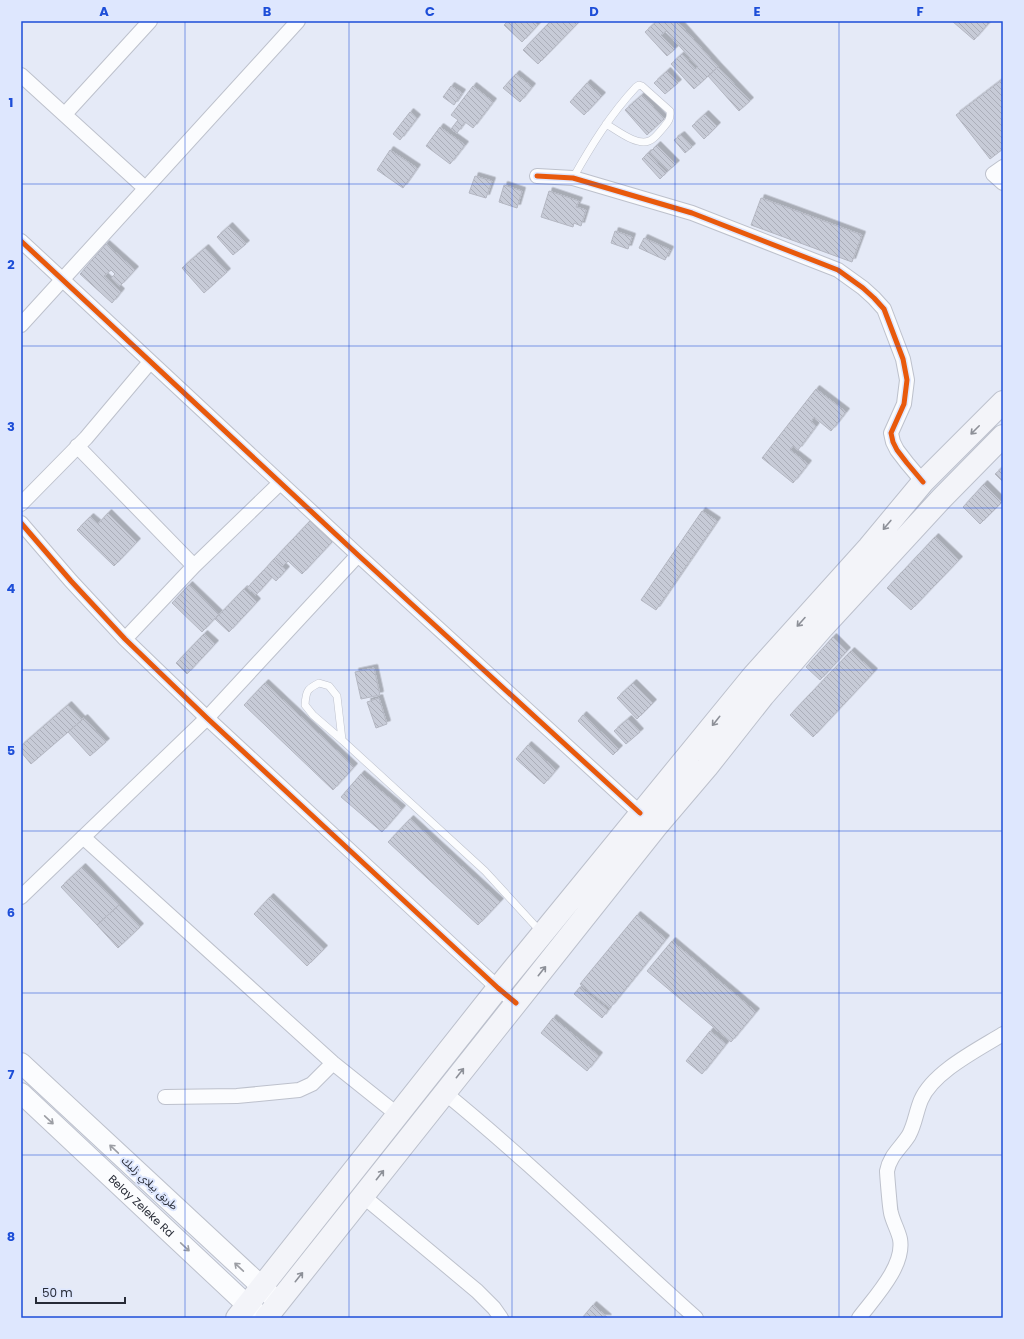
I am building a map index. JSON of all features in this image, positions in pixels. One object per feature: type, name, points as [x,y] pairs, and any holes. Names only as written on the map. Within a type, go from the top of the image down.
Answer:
[{"type":"main road","points":[[258,1312],[364,1196],[516,1003],[677,786],[752,676],[869,547],[924,482],[1003,402]]},
{"type":"main road","points":[[258,1312],[261,1287],[498,988],[640,813],[677,786],[707,767],[763,696],[823,627],[942,498],[1003,436]]},
{"type":"street","points":[[21,324],[298,21]]},
{"type":"street","points":[[65,114],[142,24]]},
{"type":"street","points":[[21,75],[146,188]]},
{"type":"street","points":[[1003,167],[993,174],[1003,183]]},
{"type":"street","points":[[537,176],[573,178],[692,213],[838,270],[869,293],[884,309],[904,359],[907,380],[904,404],[891,433],[893,442],[907,464],[924,482]]},
{"type":"street","points":[[21,241],[280,483],[640,813]]},
{"type":"street","points":[[21,504],[77,446],[150,362]]},
{"type":"street","points":[[77,446],[194,566]]},
{"type":"street","points":[[125,638],[194,566],[280,483]]},
{"type":"street","points":[[21,523],[71,581],[125,638],[207,718],[516,1003]]},
{"type":"street","points":[[21,897],[207,718],[358,555]]},
{"type":"street","points":[[83,837],[333,1063],[398,1115]]},
{"type":"street","points":[[859,1318],[895,1267],[900,1252],[900,1239],[890,1212],[890,1191],[887,1172],[894,1154],[909,1134],[915,1122],[921,1100],[938,1077],[1003,1034]]},
{"type":"street","name":"طريق بيلاي زليك","points":[[21,1063],[261,1287]]},
{"type":"street","points":[[165,1097],[237,1096],[299,1090],[312,1084],[333,1063]]},
{"type":"street","points":[[445,1092],[480,1121],[696,1318]]},
{"type":"street","name":"Belay Zeleke Rd","points":[[21,1093],[258,1312]]},
{"type":"street","points":[[364,1196],[477,1291],[494,1308],[501,1318]]},
{"type":"lane","points":[[573,178],[606,124],[628,96],[639,85],[642,86],[670,112],[671,116],[669,121],[649,141],[642,142],[629,139],[606,124]]},
{"type":"lane","points":[[342,740],[337,696],[329,686],[319,683],[310,688],[306,695],[305,705],[313,715],[485,872],[543,934]]},
{"type":"building","points":[[508,21],[534,21],[538,25],[522,42],[504,25]]},
{"type":"building","points":[[551,21],[580,21],[538,64],[523,50]]},
{"type":"building","points":[[657,21],[677,21],[718,67],[694,89],[671,64],[682,54],[695,69],[698,67],[666,31],[661,35],[675,49],[667,56],[645,32]]},
{"type":"building","points":[[952,21],[985,21],[988,24],[974,40]]},
{"type":"building","points":[[718,67],[750,101],[739,111],[708,76]]},
{"type":"building","points":[[667,71],[678,83],[665,94],[654,83]]},
{"type":"building","points":[[516,74],[532,87],[520,102],[503,88]]},
{"type":"building","points":[[1003,79],[1003,149],[990,159],[956,115]]},
{"type":"building","points":[[587,83],[602,96],[584,115],[570,102]]},
{"type":"building","points":[[451,86],[462,93],[454,105],[443,97]]},
{"type":"building","points":[[473,86],[493,102],[473,128],[465,122],[457,133],[451,129],[458,120],[451,115]]},
{"type":"building","points":[[642,95],[664,119],[647,135],[625,110]]},
{"type":"building","points":[[410,112],[417,118],[400,140],[393,134]]},
{"type":"building","points":[[705,114],[717,126],[704,139],[692,126]]},
{"type":"building","points":[[440,127],[465,145],[450,164],[426,146]]},
{"type":"building","points":[[681,135],[692,147],[685,153],[674,140]]},
{"type":"building","points":[[657,145],[676,164],[668,171],[650,152]]},
{"type":"building","points":[[390,150],[417,168],[403,188],[377,170]]},
{"type":"building","points":[[648,153],[666,173],[660,179],[642,159]]},
{"type":"building","points":[[475,176],[492,181],[486,198],[469,193]]},
{"type":"building","points":[[504,185],[522,191],[517,208],[499,202]]},
{"type":"building","points":[[549,191],[579,201],[576,207],[586,210],[581,226],[574,223],[573,227],[541,217]]},
{"type":"building","points":[[761,198],[862,235],[852,262],[751,225]]},
{"type":"building","points":[[229,226],[246,244],[233,255],[217,237]]},
{"type":"building","points":[[615,231],[632,237],[628,249],[611,243]]},
{"type":"building","points":[[644,238],[670,250],[665,260],[639,248]]},
{"type":"building","points":[[106,244],[135,270],[120,286],[111,278],[115,274],[111,270],[104,276],[121,292],[112,303],[80,274]]},
{"type":"building","points":[[205,248],[227,272],[204,293],[182,268]]},
{"type":"building","points":[[816,389],[846,412],[831,431],[814,417],[811,422],[816,426],[798,450],[793,446],[790,450],[808,464],[793,483],[762,458]]},
{"type":"building","points":[[1003,467],[1003,482],[995,474]]},
{"type":"building","points":[[984,484],[1002,502],[980,524],[963,507]]},
{"type":"building","points":[[702,511],[717,521],[656,610],[641,600]]},
{"type":"building","points":[[108,513],[137,542],[114,566],[77,530],[90,517],[98,524]]},
{"type":"building","points":[[310,521],[332,542],[302,574],[288,561],[282,567],[274,559]]},
{"type":"building","points":[[935,537],[959,560],[911,610],[887,588]]},
{"type":"building","points":[[274,559],[286,570],[276,581],[264,570]]},
{"type":"building","points":[[264,570],[272,577],[256,595],[247,588]]},
{"type":"building","points":[[189,585],[219,614],[202,632],[172,603]]},
{"type":"building","points":[[244,589],[257,602],[229,632],[215,619]]},
{"type":"building","points":[[204,634],[215,644],[187,674],[176,663]]},
{"type":"building","points":[[833,637],[847,651],[820,680],[806,667]]},
{"type":"building","points":[[851,651],[874,672],[813,737],[790,715]]},
{"type":"building","points":[[374,668],[380,695],[361,699],[355,672]]},
{"type":"building","points":[[265,683],[354,767],[333,790],[244,705]]},
{"type":"building","points":[[633,683],[653,703],[637,719],[617,698]]},
{"type":"building","points":[[379,698],[387,724],[376,728],[367,702]]},
{"type":"building","points":[[68,705],[82,720],[31,764],[21,752],[21,746]]},
{"type":"building","points":[[583,715],[619,749],[613,755],[578,721]]},
{"type":"building","points":[[84,718],[106,742],[90,756],[68,732]]},
{"type":"building","points":[[628,719],[640,732],[626,744],[614,731]]},
{"type":"building","points":[[528,745],[556,770],[544,784],[516,759]]},
{"type":"building","points":[[361,774],[402,809],[382,832],[341,797]]},
{"type":"building","points":[[410,819],[500,902],[478,925],[388,842]]},
{"type":"building","points":[[82,867],[119,905],[97,925],[61,887]]},
{"type":"building","points":[[270,897],[324,949],[307,966],[254,914]]},
{"type":"building","points":[[119,905],[140,927],[118,948],[97,925]]},
{"type":"building","points":[[637,915],[666,939],[610,1008],[580,984]]},
{"type":"building","points":[[672,941],[756,1012],[731,1042],[647,971]]},
{"type":"building","points":[[580,987],[608,1010],[602,1018],[574,994]]},
{"type":"building","points":[[553,1018],[599,1056],[587,1071],[541,1033]]},
{"type":"building","points":[[710,1031],[726,1044],[702,1074],[686,1061]]},
{"type":"building","points":[[593,1305],[608,1318],[582,1318]]},
{"type":"cycle path","points":[[537,176],[573,178],[692,213],[838,270],[863,288],[884,309],[903,359],[907,380],[904,404],[891,433],[897,450],[923,482]]},
{"type":"cycle path","points":[[21,241],[358,555],[640,813]]},
{"type":"cycle path","points":[[21,523],[71,581],[125,639],[207,718],[516,1003]]}]
